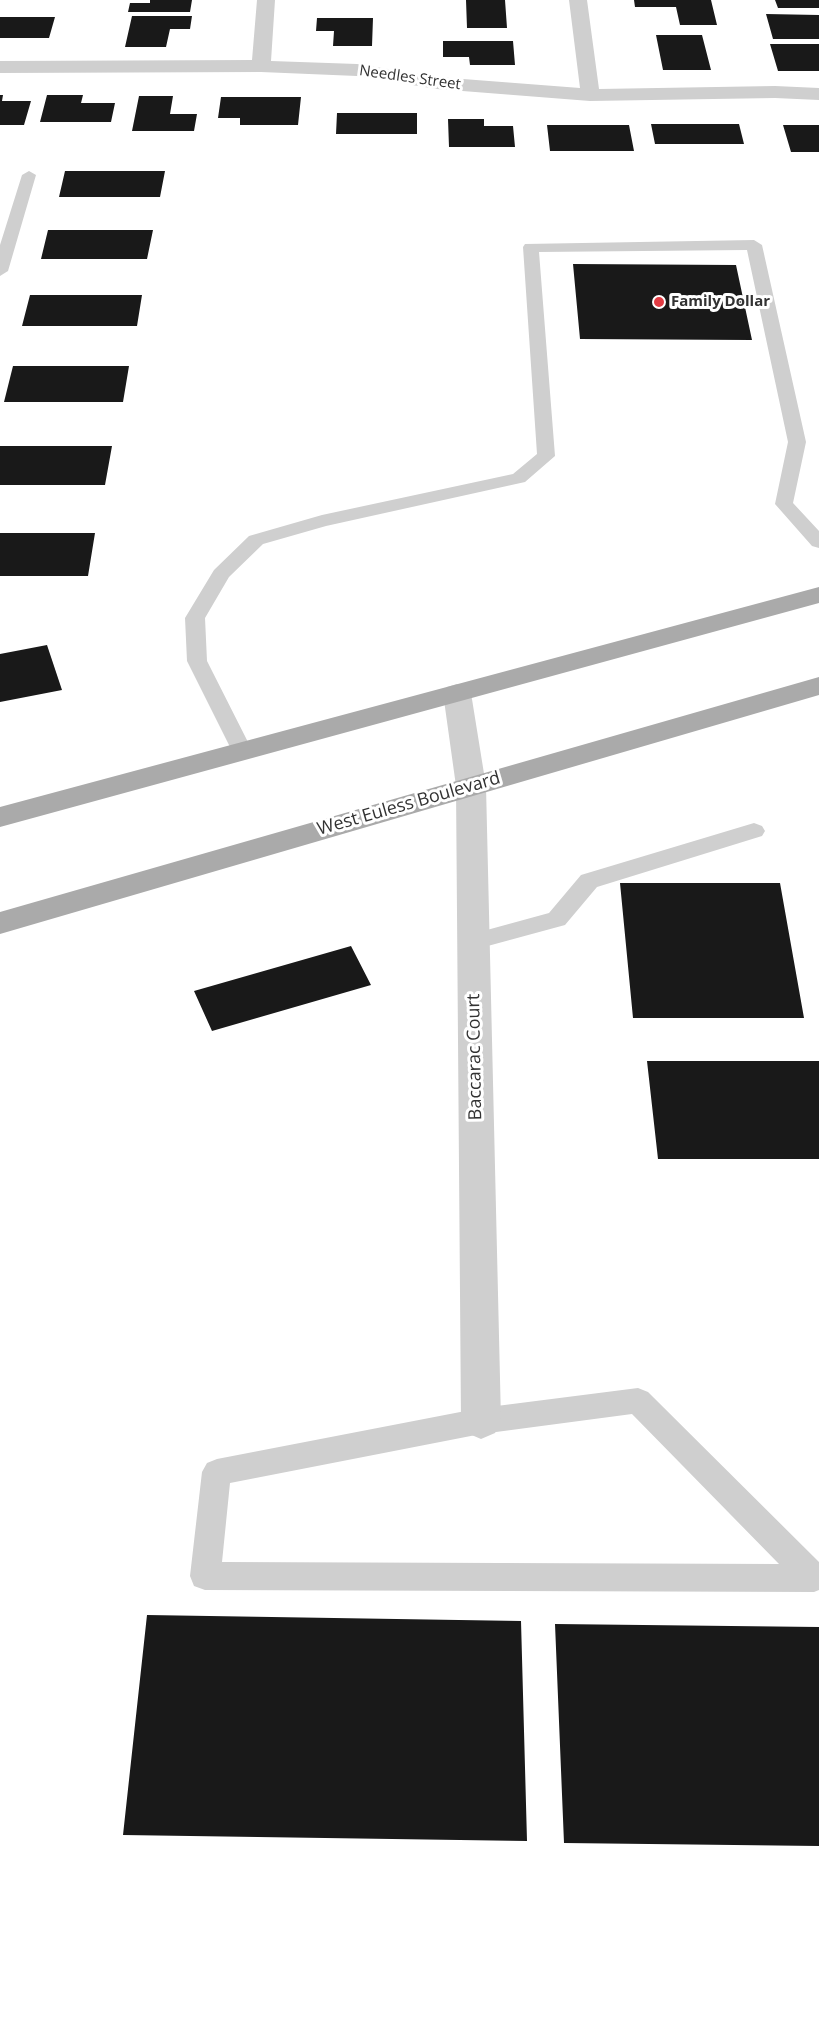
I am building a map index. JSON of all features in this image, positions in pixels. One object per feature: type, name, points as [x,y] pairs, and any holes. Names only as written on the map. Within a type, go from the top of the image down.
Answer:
[{"type":"main road","points":[[0,817],[819,595]]},
{"type":"main road","name":"West Euless Boulevard","points":[[0,923],[819,686]]},
{"type":"street","points":[[261,66],[267,0]]},
{"type":"street","points":[[578,0],[590,95]]},
{"type":"street","name":"Needles Street","points":[[0,67],[261,66],[357,70],[437,83],[590,95],[775,92],[819,94]]},
{"type":"street","name":"Baccarac Court","points":[[456,693],[471,786],[481,1421]]},
{"type":"lane","points":[[0,271],[2,255],[29,175]]},
{"type":"lane","points":[[242,752],[197,661],[195,618],[221,574],[256,540],[322,521],[519,478],[546,456],[531,247],[754,244],[797,442],[784,504],[819,542]]},
{"type":"lane","points":[[473,942],[556,919],[589,881],[754,831]]},
{"type":"lane","points":[[639,1401],[814,1578],[205,1576],[217,1472],[481,1421],[639,1401]]},
{"type":"building","points":[[150,0],[192,0],[190,12],[128,12],[130,3],[150,3]]},
{"type":"building","points":[[466,0],[505,0],[507,28],[467,28]]},
{"type":"building","points":[[634,0],[711,0],[717,25],[680,25],[676,7],[635,7]]},
{"type":"building","points":[[775,0],[819,0],[819,8],[778,8]]},
{"type":"building","points":[[766,14],[819,15],[819,39],[773,39]]},
{"type":"building","points":[[132,16],[192,16],[190,29],[170,29],[166,47],[125,47]]},
{"type":"building","points":[[0,17],[55,17],[49,38],[0,38]]},
{"type":"building","points":[[317,18],[373,18],[372,46],[333,46],[334,31],[316,31]]},
{"type":"building","points":[[656,35],[702,35],[711,70],[663,70]]},
{"type":"building","points":[[443,41],[513,41],[515,65],[470,65],[469,57],[443,57]]},
{"type":"building","points":[[770,44],[819,44],[819,71],[778,71]]},
{"type":"building","points":[[0,95],[3,95],[2,101],[31,101],[24,125],[0,125]]},
{"type":"building","points":[[47,95],[83,95],[81,103],[115,103],[111,122],[40,122]]},
{"type":"building","points":[[139,96],[173,96],[170,114],[197,114],[194,131],[132,131]]},
{"type":"building","points":[[221,97],[301,97],[298,125],[240,125],[240,118],[218,118]]},
{"type":"building","points":[[337,113],[417,113],[417,134],[336,134]]},
{"type":"building","points":[[448,119],[484,119],[484,126],[513,126],[515,147],[449,147]]},
{"type":"building","points":[[651,124],[739,124],[744,144],[655,144]]},
{"type":"building","points":[[547,125],[629,125],[634,151],[550,151]]},
{"type":"building","points":[[783,125],[819,125],[819,152],[791,152]]},
{"type":"building","points":[[65,171],[165,171],[160,197],[59,197]]},
{"type":"building","points":[[48,230],[153,230],[147,259],[41,259]]},
{"type":"building","points":[[573,264],[736,265],[752,340],[580,339]]},
{"type":"building","points":[[30,295],[142,295],[137,326],[22,326]]},
{"type":"building","points":[[13,366],[129,366],[123,402],[4,402]]},
{"type":"building","points":[[0,446],[112,446],[105,485],[0,485]]},
{"type":"building","points":[[0,533],[95,533],[88,576],[0,576]]},
{"type":"building","points":[[47,645],[62,690],[0,702],[0,654]]},
{"type":"building","points":[[620,883],[780,883],[804,1018],[633,1018]]},
{"type":"building","points":[[351,946],[371,985],[212,1031],[194,991]]},
{"type":"building","points":[[647,1061],[819,1061],[819,1159],[658,1159]]},
{"type":"building","points":[[147,1615],[521,1621],[527,1841],[123,1835]]},
{"type":"building","points":[[555,1624],[819,1627],[819,1846],[564,1843]]},
{"type":"place","name":"Family Dollar","points":[[659,302]]}]
